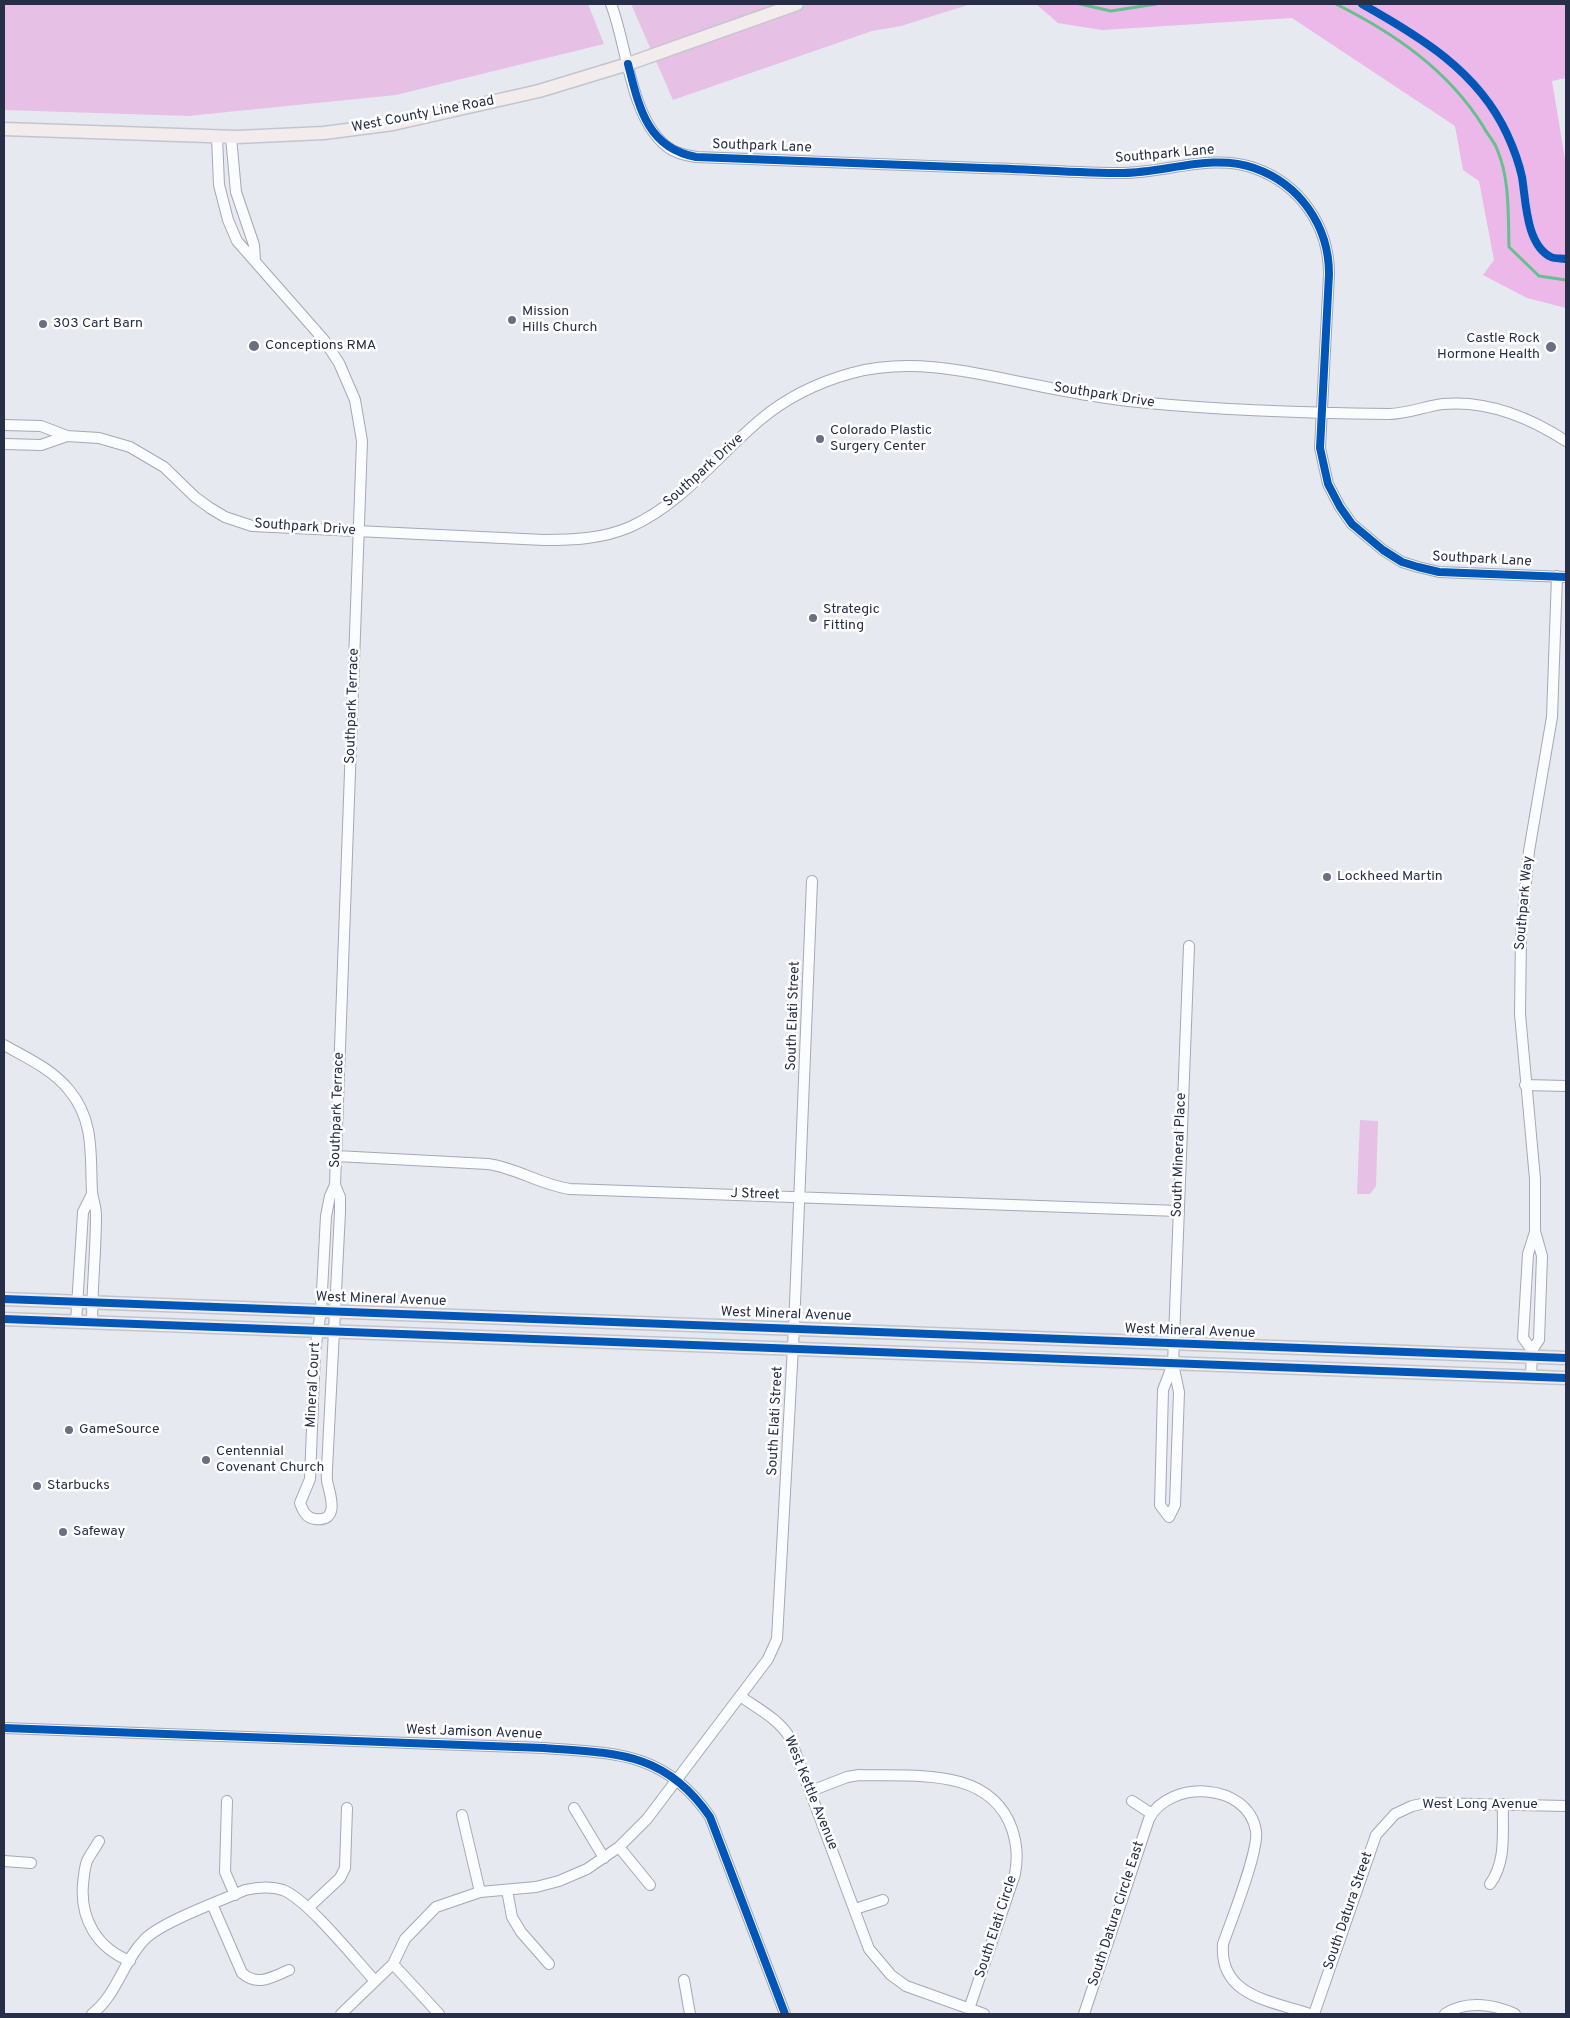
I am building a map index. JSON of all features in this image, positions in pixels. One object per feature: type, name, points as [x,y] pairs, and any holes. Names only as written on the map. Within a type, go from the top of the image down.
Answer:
[{"type":"main road","name":"West County Line Road","points":[[4,129],[231,137],[324,133],[393,124],[539,91],[628,64],[797,4]]},
{"type":"main road","name":"West Mineral Avenue","points":[[4,1299],[1173,1344],[1532,1353],[1566,1358]]},
{"type":"main road","points":[[4,1319],[792,1347],[1172,1364],[1566,1378]]},
{"type":"street","name":"Southpark Lane","points":[[611,4],[641,108],[658,138],[673,151],[696,157],[1125,173],[1225,162],[1252,167],[1274,176],[1297,194],[1310,209],[1320,225],[1328,254],[1320,448],[1328,484],[1340,507],[1352,524],[1373,543],[1402,562],[1439,572],[1562,577]]},
{"type":"street","name":"Southpark Terrace","points":[[217,137],[218,177],[226,213],[237,241],[242,249],[256,261],[272,283],[324,340],[339,363],[351,389],[358,412],[362,441],[335,1184],[340,1204],[334,1331]]},
{"type":"street","name":"Southpark Terrace","points":[[231,137],[236,192],[254,245],[256,261]]},
{"type":"street","name":"Southpark Drive","points":[[4,425],[41,426],[67,436],[111,440],[138,450],[164,467],[203,503],[217,513],[244,524],[278,529],[544,540],[575,540],[604,536],[629,527],[656,513],[680,495],[761,418],[790,398],[818,384],[853,373],[887,366],[945,367],[1083,394],[1146,403],[1393,414],[1445,404],[1482,406],[1519,415],[1566,440]]},
{"type":"street","name":"Southpark Drive","points":[[4,444],[41,445],[67,436]]},
{"type":"street","name":"Southpark Way","points":[[1531,1377],[1532,1353],[1539,1340],[1542,1256],[1536,1231],[1535,1179],[1520,1014],[1521,935],[1529,851],[1552,717],[1562,577]]},
{"type":"street","name":"South Elati Street","points":[[393,1964],[406,1939],[436,1907],[480,1892],[536,1887],[559,1880],[587,1869],[620,1847],[647,1819],[768,1658],[779,1630],[794,1328],[812,882]]},
{"type":"street","name":"South Mineral Place","points":[[1172,1364],[1163,1390],[1160,1505],[1169,1517],[1175,1505],[1178,1392],[1172,1364],[1188,946]]},
{"type":"street","points":[[4,1045],[50,1071],[71,1092],[83,1111],[92,1144],[92,1194],[96,1213],[92,1322]]},
{"type":"street","points":[[1526,1085],[1566,1086]]},
{"type":"street","name":"J Street","points":[[336,1156],[488,1164],[502,1166],[554,1186],[570,1188],[1178,1211]]},
{"type":"street","name":"Southpark Terrace","points":[[321,1310],[326,1216],[330,1196],[335,1184]]},
{"type":"street","points":[[76,1322],[83,1212],[92,1194]]},
{"type":"street","name":"Southpark Way","points":[[1532,1353],[1523,1338],[1528,1254],[1536,1231]]},
{"type":"street","name":"Mineral Court","points":[[321,1310],[315,1351],[310,1479],[300,1503],[303,1512],[317,1520],[323,1519],[330,1514],[333,1508],[333,1498],[327,1484],[327,1469],[334,1331]]},
{"type":"street","name":"West Kettle Avenue","points":[[740,1696],[784,1728],[811,1791],[869,1949],[891,1975],[919,1992],[984,2014]]},
{"type":"street","name":"West Jamison Avenue","points":[[4,1728],[553,1748],[629,1757],[655,1765],[677,1779],[700,1802],[710,1817],[785,2014]]},
{"type":"street","name":"South Elati Circle","points":[[811,1791],[848,1777],[938,1778],[974,1786],[985,1793],[1003,1810],[1016,1838],[1018,1858],[1016,1874],[969,2009]]},
{"type":"street","name":"South Datura Circle East","points":[[1084,2014],[1152,1814],[1164,1800],[1180,1794],[1217,1794],[1231,1797],[1242,1805],[1254,1823],[1256,1836],[1255,1848],[1223,1944],[1222,1957],[1227,1973],[1233,1982],[1247,1992],[1312,2014]]},
{"type":"street","points":[[227,1801],[225,1872],[235,1894]]},
{"type":"street","points":[[1132,1801],[1152,1814]]},
{"type":"street","name":"West Long Avenue","points":[[1395,1814],[1412,1806],[1426,1803],[1566,1806]]},
{"type":"street","points":[[1490,1884],[1498,1873],[1501,1858],[1503,1804]]},
{"type":"street","points":[[308,1908],[340,1878],[345,1868],[347,1808]]},
{"type":"street","points":[[574,1808],[604,1858]]},
{"type":"street","points":[[462,1814],[480,1892]]},
{"type":"street","name":"South Datura Street","points":[[1312,2014],[1371,1844],[1383,1826],[1395,1814]]},
{"type":"street","points":[[99,1841],[84,1871],[82,1894],[85,1915],[94,1933],[102,1943],[111,1951],[130,1961]]},
{"type":"street","points":[[620,1847],[650,1885]]},
{"type":"street","points":[[4,1861],[31,1863]]},
{"type":"street","points":[[92,2014],[110,1994],[139,1946],[153,1932],[245,1890],[270,1888],[295,1896],[375,1980]]},
{"type":"street","points":[[507,1890],[512,1917],[520,1932],[549,1964]]},
{"type":"street","points":[[855,1909],[883,1900]]},
{"type":"street","points":[[212,1904],[242,1973],[249,1979],[259,1982],[289,1970]]},
{"type":"street","points":[[341,2014],[393,1964],[439,2014]]},
{"type":"street","points":[[684,1980],[690,2014]]},
{"type":"street","points":[[1445,2014],[1460,2006],[1472,2005],[1498,2008],[1515,2014]]},
{"type":"shaded area","points":[[4,4],[588,4],[604,44],[396,95],[188,116],[4,110]]},
{"type":"shaded area","points":[[631,4],[971,4],[901,26],[872,31],[673,100]]},
{"type":"shaded area","points":[[1036,4],[1566,4],[1566,78],[1552,81],[1566,165],[1566,308],[1527,298],[1483,275],[1494,260],[1479,181],[1463,170],[1455,126],[1292,18],[1102,30],[1058,23]]},
{"type":"shaded area","points":[[1360,1120],[1378,1121],[1376,1186],[1370,1194],[1357,1194]]},
{"type":"waterway","points":[[1080,4],[1111,11],[1156,4]]},
{"type":"waterway","points":[[1336,4],[1379,27],[1418,55],[1436,70],[1469,106],[1494,143],[1501,161],[1508,197],[1509,247],[1539,276],[1566,280]]},
{"type":"cycle path","points":[[1362,4],[1405,29],[1445,57],[1480,92],[1495,112],[1514,150],[1522,177],[1526,210],[1536,243],[1551,257],[1566,259]]},
{"type":"cycle path","points":[[628,64],[641,110],[656,135],[666,145],[679,152],[696,157],[1106,173],[1139,172],[1222,162],[1254,168],[1270,175],[1298,196],[1309,209],[1324,239],[1328,256],[1329,274],[1320,448],[1328,484],[1340,507],[1352,524],[1383,550],[1402,562],[1418,567],[1439,572],[1566,577]]},
{"type":"cycle path","points":[[4,1299],[1566,1358]]},
{"type":"cycle path","points":[[4,1319],[1566,1378]]},
{"type":"cycle path","points":[[4,1728],[544,1748],[594,1752],[638,1760],[657,1768],[676,1780],[693,1796],[710,1817],[785,2014]]},
{"type":"place","name":"Mission Hills Church","points":[[512,320]]},
{"type":"place","name":"303 Cart Barn","points":[[43,324]]},
{"type":"place","name":"Conceptions RMA","points":[[254,346]]},
{"type":"place","name":"Castle Rock Hormone Health","points":[[1551,347]]},
{"type":"place","name":"Colorado Plastic Surgery Center","points":[[820,439]]},
{"type":"place","name":"Strategic Fitting","points":[[813,618]]},
{"type":"place","name":"Lockheed Martin","points":[[1327,877]]},
{"type":"place","name":"GameSource","points":[[69,1430]]},
{"type":"place","name":"Centennial Covenant Church","points":[[206,1460]]},
{"type":"place","name":"Starbucks","points":[[37,1486]]},
{"type":"place","name":"Safeway","points":[[63,1532]]}]
